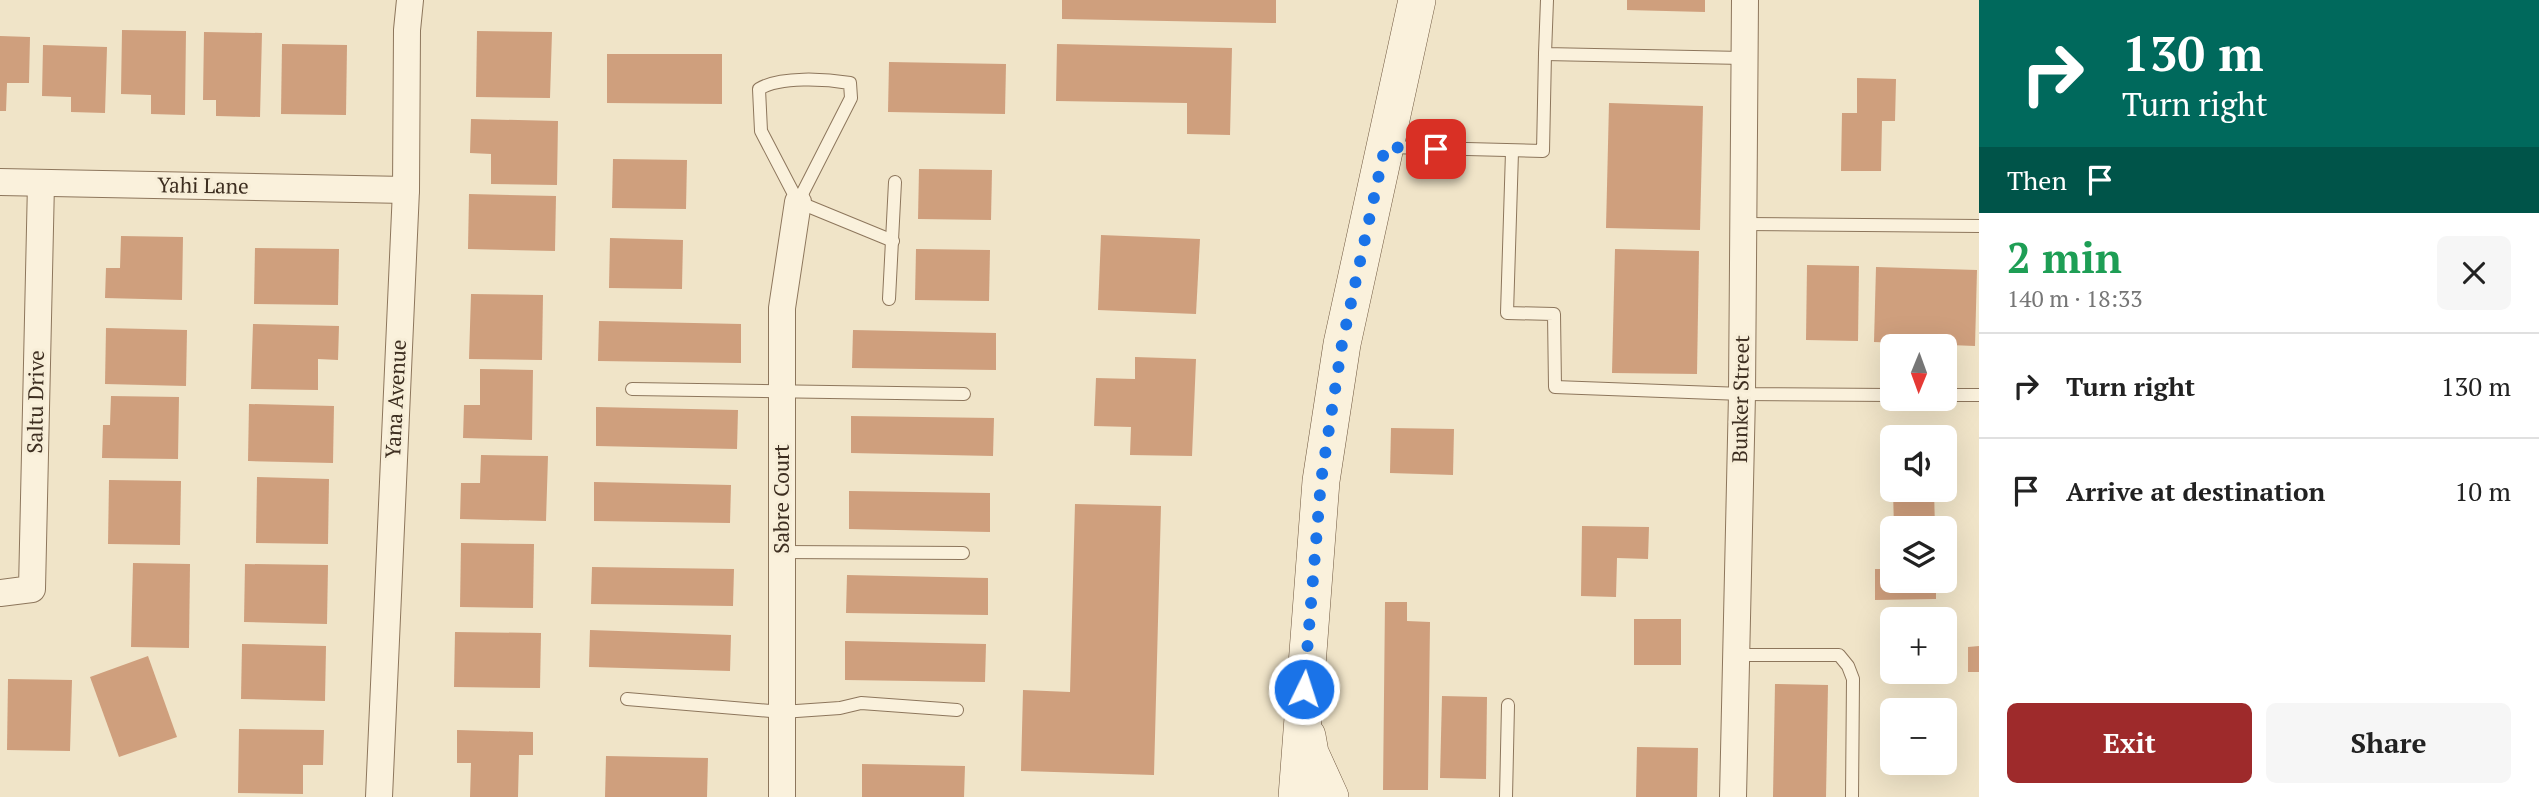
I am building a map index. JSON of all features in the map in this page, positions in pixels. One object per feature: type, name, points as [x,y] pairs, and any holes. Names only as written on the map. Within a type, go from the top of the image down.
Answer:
[{"type":"main road","points":[[1297,797],[1321,481],[1342,344],[1417,0]]},
{"type":"main road","points":[[1302,713],[1310,754],[1330,797]]},
{"type":"street","name":"Yana Avenue","points":[[379,797],[406,190],[407,30],[410,0]]},
{"type":"street","name":"Bunker Street","points":[[1733,797],[1742,394],[1745,0]]},
{"type":"street","name":"Yahi Lane","points":[[0,182],[406,190]]},
{"type":"street","name":"Saltu Drive","points":[[0,593],[32,589],[41,183]]},
{"type":"street","name":"Sabre Court","points":[[782,797],[782,308],[798,202]]},
{"type":"lane","points":[[1385,147],[1543,151],[1547,0]]},
{"type":"lane","points":[[1545,54],[1743,58]]},
{"type":"lane","points":[[798,202],[851,99],[850,83],[770,82],[759,89],[761,131],[798,202],[893,241]]},
{"type":"lane","points":[[1512,152],[1507,313],[1554,314],[1555,387],[1742,394],[1880,395]]},
{"type":"lane","points":[[889,299],[895,182]]},
{"type":"lane","points":[[1744,224],[1979,226]]},
{"type":"lane","points":[[632,389],[964,394]]},
{"type":"lane","points":[[1957,395],[1979,395]]},
{"type":"lane","points":[[782,552],[963,553]]},
{"type":"lane","points":[[1736,654],[1839,655],[1848,666],[1853,679],[1852,797]]},
{"type":"lane","points":[[627,699],[782,712],[839,708],[861,703],[957,710]]},
{"type":"lane","points":[[1506,797],[1508,705]]},
{"type":"building","points":[[1062,0],[1276,0],[1276,23],[1062,19]]},
{"type":"building","points":[[1627,0],[1705,0],[1705,12],[1627,10]]},
{"type":"building","points":[[122,30],[186,31],[185,115],[151,114],[151,95],[121,94]]},
{"type":"building","points":[[477,31],[552,32],[550,98],[476,97]]},
{"type":"building","points":[[204,32],[262,33],[260,117],[216,116],[216,100],[203,100]]},
{"type":"building","points":[[0,36],[30,37],[29,83],[7,83],[6,111],[0,111]]},
{"type":"building","points":[[282,44],[347,45],[346,115],[281,114]]},
{"type":"building","points":[[1057,44],[1232,48],[1230,135],[1187,134],[1187,103],[1056,101]]},
{"type":"building","points":[[43,45],[107,47],[105,113],[71,112],[71,97],[42,96]]},
{"type":"building","points":[[607,54],[722,54],[722,104],[607,103]]},
{"type":"building","points":[[889,62],[1006,64],[1005,114],[888,112]]},
{"type":"building","points":[[1857,78],[1896,79],[1895,121],[1882,121],[1881,171],[1841,171],[1842,113],[1857,113]]},
{"type":"building","points":[[1609,103],[1703,106],[1700,230],[1606,228]]},
{"type":"building","points":[[471,119],[558,121],[557,185],[491,184],[491,154],[470,153]]},
{"type":"building","points":[[613,159],[687,160],[686,209],[612,208]]},
{"type":"building","points":[[919,169],[992,170],[991,220],[918,219]]},
{"type":"building","points":[[469,194],[556,196],[555,251],[468,249]]},
{"type":"building","points":[[1101,235],[1200,239],[1196,314],[1098,310]]},
{"type":"building","points":[[121,236],[183,237],[182,300],[105,298],[106,268],[120,268]]},
{"type":"building","points":[[610,238],[683,240],[682,289],[609,288]]},
{"type":"building","points":[[255,248],[339,249],[338,305],[254,304]]},
{"type":"building","points":[[916,249],[990,250],[989,301],[915,300]]},
{"type":"building","points":[[1615,249],[1699,251],[1697,374],[1612,373]]},
{"type":"building","points":[[1807,265],[1859,266],[1858,341],[1806,340]]},
{"type":"building","points":[[1876,267],[1977,270],[1975,346],[1957,345],[1957,334],[1880,334],[1880,342],[1874,342]]},
{"type":"building","points":[[471,294],[543,295],[542,360],[469,359]]},
{"type":"building","points":[[599,321],[741,324],[741,363],[598,361]]},
{"type":"building","points":[[253,324],[339,326],[338,360],[318,359],[318,390],[251,389]]},
{"type":"building","points":[[106,328],[187,330],[186,386],[105,384]]},
{"type":"building","points":[[853,330],[996,333],[996,370],[852,368]]},
{"type":"building","points":[[1135,357],[1196,359],[1192,456],[1130,455],[1131,427],[1094,426],[1096,378],[1135,379]]},
{"type":"building","points":[[480,369],[533,370],[532,440],[463,438],[464,405],[480,405]]},
{"type":"building","points":[[111,396],[179,397],[178,459],[102,458],[103,425],[110,425]]},
{"type":"building","points":[[249,404],[334,406],[333,463],[248,461]]},
{"type":"building","points":[[596,407],[738,410],[737,449],[596,446]]},
{"type":"building","points":[[851,416],[994,418],[993,456],[851,453]]},
{"type":"building","points":[[1391,428],[1454,429],[1453,475],[1390,473]]},
{"type":"building","points":[[481,455],[548,456],[546,521],[460,519],[461,483],[480,483]]},
{"type":"building","points":[[257,477],[329,479],[328,544],[256,543]]},
{"type":"building","points":[[109,480],[181,481],[180,545],[108,544]]},
{"type":"building","points":[[594,482],[731,485],[730,523],[594,521]]},
{"type":"building","points":[[849,491],[990,493],[990,532],[849,529]]},
{"type":"building","points":[[1893,502],[1934,502],[1935,516],[1894,516]]},
{"type":"building","points":[[1075,504],[1161,506],[1154,775],[1021,771],[1023,690],[1070,692]]},
{"type":"building","points":[[1582,526],[1649,527],[1648,559],[1617,558],[1616,597],[1581,596]]},
{"type":"building","points":[[461,543],[534,544],[533,608],[460,607]]},
{"type":"building","points":[[133,563],[190,564],[189,648],[131,647]]},
{"type":"building","points":[[245,564],[328,565],[327,624],[244,622]]},
{"type":"building","points":[[592,567],[734,569],[733,606],[591,604]]},
{"type":"building","points":[[1875,569],[1880,569],[1880,593],[1936,593],[1936,599],[1875,600]]},
{"type":"building","points":[[847,575],[988,578],[988,615],[846,613]]},
{"type":"building","points":[[1385,602],[1407,602],[1407,621],[1430,622],[1428,790],[1383,790]]},
{"type":"building","points":[[1634,619],[1681,619],[1681,665],[1634,665]]},
{"type":"building","points":[[590,630],[731,635],[730,671],[589,667]]},
{"type":"building","points":[[455,632],[541,633],[540,688],[454,687]]},
{"type":"building","points":[[845,641],[986,644],[985,682],[845,680]]},
{"type":"building","points":[[242,644],[326,646],[325,701],[241,699]]},
{"type":"building","points":[[1979,646],[1979,672],[1968,672],[1968,647]]},
{"type":"building","points":[[148,656],[177,737],[119,757],[90,677]]},
{"type":"building","points":[[8,679],[72,680],[70,751],[7,750]]},
{"type":"building","points":[[1775,684],[1828,685],[1826,797],[1773,797]]},
{"type":"building","points":[[1442,696],[1487,697],[1486,779],[1440,778]]},
{"type":"building","points":[[239,729],[324,730],[323,765],[303,765],[303,794],[238,793]]},
{"type":"building","points":[[457,730],[533,732],[533,755],[519,755],[518,797],[470,797],[471,763],[457,763]]},
{"type":"building","points":[[1637,747],[1698,748],[1697,797],[1636,797]]},
{"type":"building","points":[[606,756],[708,758],[707,797],[605,797]]},
{"type":"building","points":[[862,764],[965,766],[964,797],[862,797]]},
{"type":"route","points":[[1304,689],[1321,481],[1342,344],[1385,147],[1436,149]]}]
